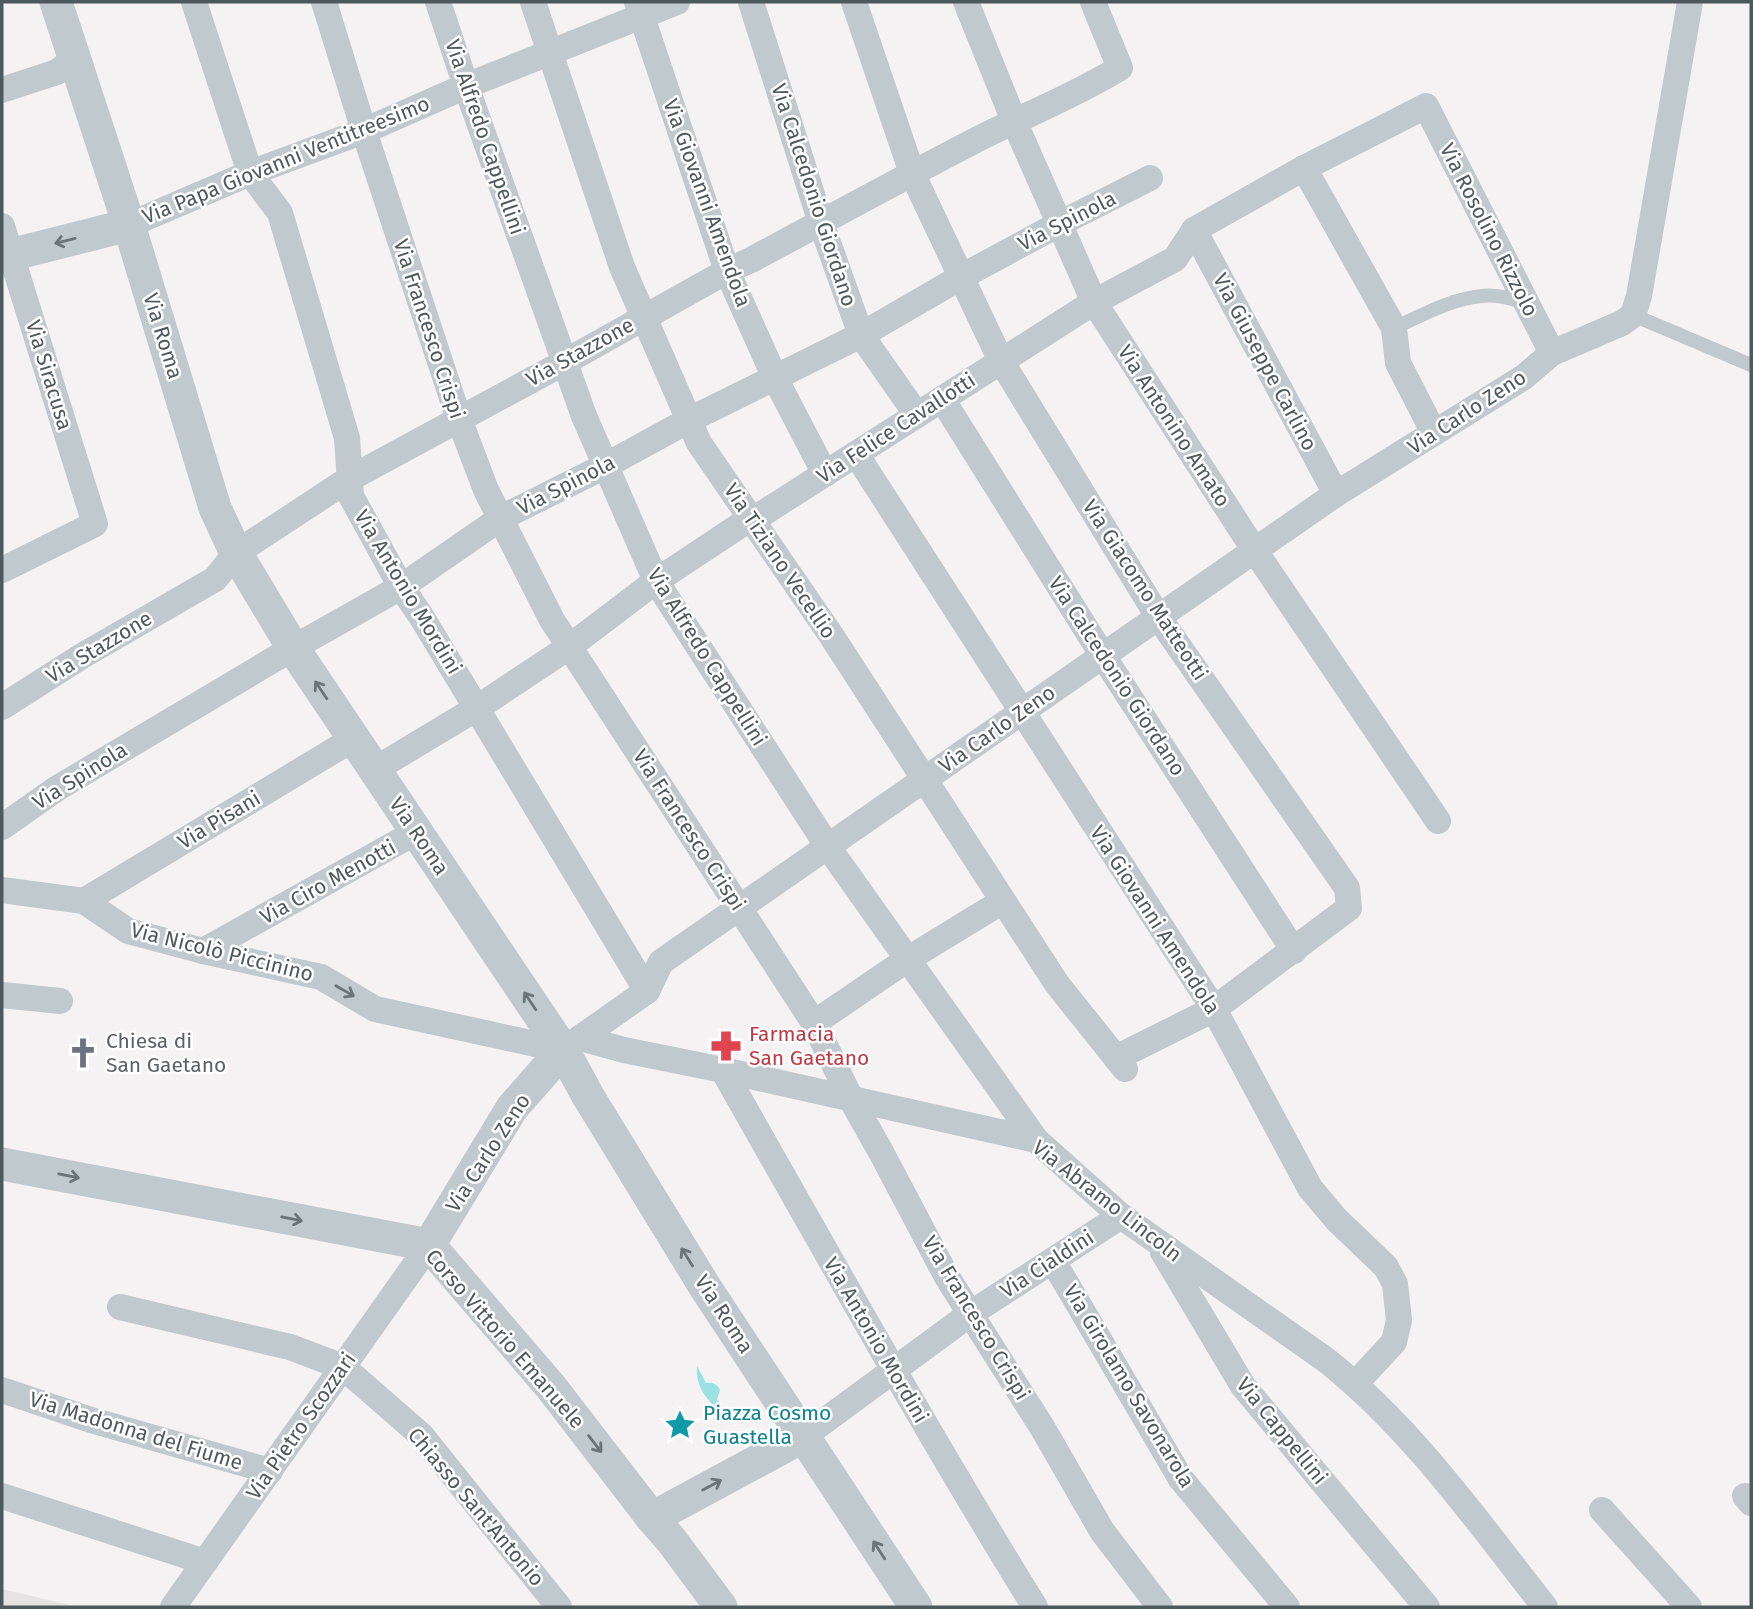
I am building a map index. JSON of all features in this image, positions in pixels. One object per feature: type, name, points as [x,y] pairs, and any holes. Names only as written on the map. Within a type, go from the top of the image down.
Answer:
[{"type":"street","name":"Via Roma","points":[[56,2],[129,225],[215,508],[236,553],[293,648],[416,832],[572,1044],[588,1096],[705,1287],[916,1607]]},
{"type":"street","name":"Via Antonio Mordini","points":[[194,2],[250,173],[280,213],[347,438],[351,496],[401,587],[647,991]]},
{"type":"street","name":"Via Francesco Crispi","points":[[324,2],[459,419],[486,490],[552,620],[814,1023],[851,1099],[947,1277],[1042,1427],[1102,1531],[1160,1607]]},
{"type":"street","name":"Via Alfredo Cappellini","points":[[438,2],[584,416],[656,581],[828,847],[1036,1140]]},
{"type":"street","name":"Via Tiziano Vecellio","points":[[533,2],[622,267],[699,443],[831,635],[1057,984],[1121,1064]]},
{"type":"street","name":"Via Papa Giovanni Ventitreesimo","points":[[129,225],[250,173],[364,131],[549,53],[640,9],[677,2]]},
{"type":"street","name":"Via Calcedonio Giordano","points":[[751,2],[821,223],[861,335],[917,415]]},
{"type":"street","name":"Via Giacomo Matteotti","points":[[854,2],[912,173],[1001,361],[1159,618],[1346,888],[1349,908],[1214,1009],[1121,1064]]},
{"type":"street","name":"Via Antonino Amato","points":[[966,2],[1014,121],[1094,302],[1255,551],[1438,821]]},
{"type":"street","name":"Via Stazzone","points":[[2,707],[82,656],[215,579],[236,553],[349,479],[727,271],[912,173],[1091,85],[1120,68],[1093,2]]},
{"type":"street","points":[[1636,305],[1690,2]]},
{"type":"street","name":"Via Giovanni Amendola","points":[[640,9],[727,271],[775,378],[825,474]]},
{"type":"street","points":[[2,90],[57,72],[75,58]]},
{"type":"street","name":"Via Felice Cavallotti","points":[[374,770],[477,708],[569,647],[656,581],[751,518],[762,514],[1094,302],[1175,259],[1194,230],[1304,168],[1426,106]]},
{"type":"street","name":"Via Rosolino Rizzolo","points":[[1426,106],[1552,353]]},
{"type":"street","points":[[1304,168],[1394,328],[1398,362],[1434,433]]},
{"type":"street","name":"Via Spinola","points":[[2,827],[56,789],[401,587],[501,518],[689,420],[861,335],[961,277],[1150,178]]},
{"type":"street","points":[[5,246],[129,225]]},
{"type":"street","name":"Via Giuseppe Carlino","points":[[1194,230],[1336,494]]},
{"type":"street","name":"Via Siracusa","points":[[2,570],[95,524],[5,246]]},
{"type":"street","name":"Via Carlo Zeno","points":[[429,1245],[512,1108],[572,1044],[647,991],[661,962],[1336,494],[1524,377],[1552,353],[1622,323],[1636,305]]},
{"type":"street","name":"Via Calcedonio Giordano","points":[[942,399],[1103,656],[1294,951]]},
{"type":"street","name":"Via Giovanni Amendola","points":[[856,454],[1214,1009],[1310,1188],[1336,1219],[1386,1267],[1395,1284],[1399,1320],[1394,1342],[1356,1383]]},
{"type":"street","name":"Via Pisani","points":[[84,901],[354,739]]},
{"type":"street","name":"Via Ciro Menotti","points":[[203,951],[416,832]]},
{"type":"street","name":"Via Nicolò Piccinino","points":[[2,890],[84,901],[128,931],[321,977],[375,1009],[572,1044]]},
{"type":"street","points":[[814,1023],[908,959],[1003,901]]},
{"type":"street","points":[[2,995],[60,1001]]},
{"type":"street","name":"Via Abramo Lincoln","points":[[572,1044],[625,1050],[723,1070],[1036,1140],[1121,1216],[1356,1383],[1431,1462],[1533,1603]]},
{"type":"street","name":"Via Antonio Mordini","points":[[723,1070],[892,1370],[1035,1607]]},
{"type":"street","name":"Corso Vittorio Emanuele","points":[[2,1164],[429,1245],[551,1387],[721,1607]]},
{"type":"street","name":"Via Cialdini","points":[[804,1436],[970,1314],[1121,1216]]},
{"type":"street","name":"Via Cappellini","points":[[1157,1241],[1243,1386],[1427,1607]]},
{"type":"street","name":"Via Pietro Scozzari","points":[[173,1607],[429,1245]]},
{"type":"street","name":"Via Girolamo Savonarola","points":[[1053,1261],[1181,1479],[1287,1607]]},
{"type":"street","name":"Chiasso Sant'Antonio","points":[[120,1307],[290,1347],[343,1367],[421,1435],[559,1607]]},
{"type":"street","name":"Via Madonna del Fiume","points":[[2,1390],[91,1420],[270,1471]]},
{"type":"street","points":[[652,1518],[804,1436]]},
{"type":"street","points":[[2,1496],[205,1562]]},
{"type":"street","points":[[1602,1510],[1689,1607]]},
{"type":"lane","points":[[1394,328],[1450,302],[1484,295],[1526,303]]},
{"type":"lane","points":[[1636,305],[1751,365]]},
{"type":"shaded area","points":[[2,1589],[78,1607],[2,1607]]},
{"type":"water","points":[[697,1366],[706,1383],[715,1384],[719,1388],[717,1399],[727,1415],[705,1395],[698,1381]]},
{"type":"place","name":"Farmacia San Gaetano","points":[[726,1046]]},
{"type":"place","name":"Chiesa di San Gaetano","points":[[83,1053]]},
{"type":"place","name":"Piazza Cosmo Guastella","points":[[680,1425]]}]
